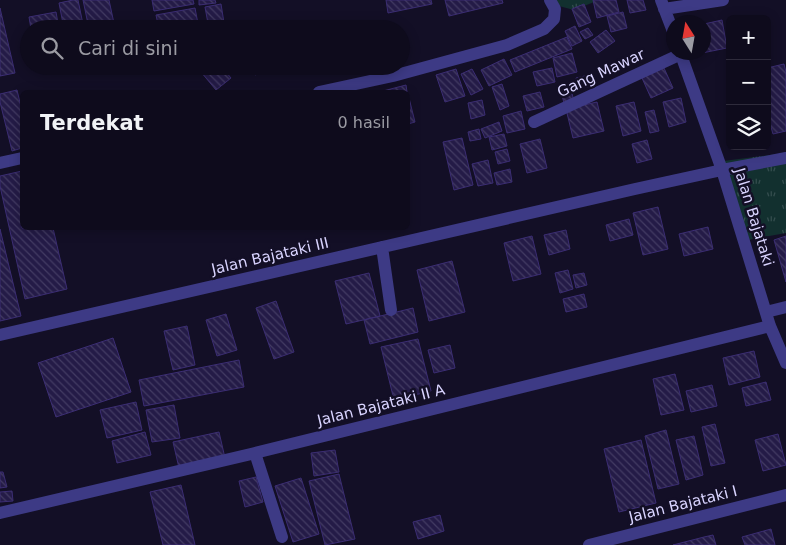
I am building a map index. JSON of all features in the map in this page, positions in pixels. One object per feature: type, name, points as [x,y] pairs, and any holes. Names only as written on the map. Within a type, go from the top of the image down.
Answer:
[{"type":"street","points":[[410,71],[507,45],[544,30],[554,19],[555,9],[553,0]]},
{"type":"street","points":[[662,5],[723,0]]},
{"type":"street","name":"Gang Mawar","points":[[534,122],[666,60]]},
{"type":"street","name":"Jalan Bajataki","points":[[683,60],[722,170],[770,326],[786,363]]},
{"type":"street","points":[[328,90],[397,75]]},
{"type":"street","points":[[0,163],[20,158]]},
{"type":"street","name":"Jalan Bajataki III","points":[[0,335],[722,170],[786,158]]},
{"type":"street","points":[[382,248],[391,310]]},
{"type":"street","points":[[766,312],[786,307]]},
{"type":"street","name":"Jalan Bajataki II A","points":[[0,513],[255,453],[770,326]]},
{"type":"street","points":[[255,453],[282,537]]},
{"type":"street","name":"Jalan Bajataki I","points":[[589,545],[786,495]]},
{"type":"green space","points":[[546,0],[599,0],[574,10],[548,3]]},
{"type":"green space","points":[[786,153],[786,233],[742,241],[716,162]]},
{"type":"building","points":[[78,0],[82,20],[62,20],[59,3]]},
{"type":"building","points":[[83,0],[109,0],[113,20],[87,20]]},
{"type":"building","points":[[152,0],[193,0],[194,4],[154,11]]},
{"type":"building","points":[[199,0],[215,0],[216,3],[199,5]]},
{"type":"building","points":[[386,0],[431,0],[432,4],[388,13]]},
{"type":"building","points":[[445,0],[502,0],[503,3],[449,16]]},
{"type":"building","points":[[593,0],[616,0],[619,12],[597,18]]},
{"type":"building","points":[[627,0],[643,0],[646,10],[630,13]]},
{"type":"building","points":[[221,4],[224,20],[207,20],[205,7]]},
{"type":"building","points":[[584,4],[591,22],[579,27],[572,9]]},
{"type":"building","points":[[0,8],[15,73],[0,76]]},
{"type":"building","points":[[195,8],[197,20],[157,20],[156,15]]},
{"type":"building","points":[[56,12],[57,20],[30,20],[29,17]]},
{"type":"building","points":[[623,12],[627,28],[611,32],[607,16]]},
{"type":"building","points":[[722,20],[726,48],[711,51],[711,22]]},
{"type":"building","points":[[575,26],[582,41],[572,46],[565,31]]},
{"type":"building","points":[[588,28],[593,35],[585,39],[580,32]]},
{"type":"building","points":[[606,30],[615,41],[598,53],[590,42]]},
{"type":"building","points":[[567,37],[572,49],[515,72],[510,60]]},
{"type":"building","points":[[572,53],[577,72],[557,77],[553,58]]},
{"type":"building","points":[[504,59],[512,75],[489,86],[481,70]]},
{"type":"building","points":[[784,64],[786,72],[786,131],[773,134],[771,127],[771,67]]},
{"type":"building","points":[[552,68],[555,82],[537,86],[533,72]]},
{"type":"building","points":[[664,68],[673,88],[651,98],[642,78]]},
{"type":"building","points":[[456,69],[465,96],[445,102],[436,75]]},
{"type":"building","points":[[472,69],[483,89],[471,95],[461,74]]},
{"type":"building","points":[[204,75],[228,75],[231,78],[216,90]]},
{"type":"building","points":[[589,75],[591,86],[579,89],[576,78]]},
{"type":"building","points":[[502,84],[509,106],[500,110],[492,87]]},
{"type":"building","points":[[406,85],[407,90],[387,90]]},
{"type":"building","points":[[570,86],[574,101],[564,103],[560,88]]},
{"type":"building","points":[[17,90],[20,103],[20,149],[12,151],[0,102],[0,94]]},
{"type":"building","points":[[540,92],[544,107],[527,111],[523,96]]},
{"type":"building","points":[[681,98],[686,122],[669,127],[663,102]]},
{"type":"building","points":[[482,100],[485,115],[471,119],[468,103]]},
{"type":"building","points":[[410,102],[415,122],[410,123]]},
{"type":"building","points":[[597,102],[604,131],[573,138],[566,109]]},
{"type":"building","points":[[634,102],[641,131],[623,136],[616,106]]},
{"type":"building","points":[[654,110],[659,131],[650,133],[645,112]]},
{"type":"building","points":[[521,111],[525,129],[507,133],[503,116]]},
{"type":"building","points":[[499,122],[502,131],[485,138],[481,129]]},
{"type":"building","points":[[479,129],[481,139],[470,141],[468,132]]},
{"type":"building","points":[[504,134],[507,146],[492,150],[489,137]]},
{"type":"building","points":[[462,138],[473,185],[454,190],[443,142]]},
{"type":"building","points":[[540,139],[547,168],[527,173],[520,144]]},
{"type":"building","points":[[647,140],[652,159],[637,163],[632,144]]},
{"type":"building","points":[[507,149],[510,161],[498,164],[495,152]]},
{"type":"building","points":[[488,160],[493,183],[478,186],[472,164]]},
{"type":"building","points":[[510,169],[512,182],[497,185],[494,173]]},
{"type":"building","points":[[20,171],[20,230],[53,230],[67,289],[25,299],[0,186],[0,176]]},
{"type":"building","points":[[658,207],[668,249],[643,255],[633,213]]},
{"type":"building","points":[[629,219],[633,235],[610,241],[606,225]]},
{"type":"building","points":[[708,227],[713,249],[684,256],[679,234]]},
{"type":"building","points":[[0,229],[21,316],[0,321]]},
{"type":"building","points":[[566,230],[570,249],[549,255],[544,235]]},
{"type":"building","points":[[532,236],[541,274],[513,281],[504,243]]},
{"type":"building","points":[[786,236],[786,282],[774,240]]},
{"type":"building","points":[[452,261],[465,312],[429,321],[417,270]]},
{"type":"building","points":[[568,270],[573,289],[560,293],[555,273]]},
{"type":"building","points":[[369,273],[380,316],[346,324],[335,281]]},
{"type":"building","points":[[584,273],[587,285],[576,288],[573,275]]},
{"type":"building","points":[[584,294],[587,307],[566,312],[563,299]]},
{"type":"building","points":[[276,301],[294,352],[274,359],[256,308]]},
{"type":"building","points":[[413,308],[418,332],[370,344],[364,320]]},
{"type":"building","points":[[226,314],[237,350],[217,356],[206,320]]},
{"type":"building","points":[[187,326],[195,365],[173,370],[164,331]]},
{"type":"building","points":[[113,338],[131,392],[56,417],[38,363]]},
{"type":"building","points":[[418,339],[431,391],[394,400],[381,347]]},
{"type":"building","points":[[450,345],[455,368],[434,373],[428,350]]},
{"type":"building","points":[[754,351],[760,377],[729,385],[723,358]]},
{"type":"building","points":[[239,360],[244,387],[144,406],[139,380]]},
{"type":"building","points":[[675,374],[684,410],[661,415],[653,379]]},
{"type":"building","points":[[766,382],[771,400],[746,406],[742,388]]},
{"type":"building","points":[[712,385],[717,406],[691,412],[686,391]]},
{"type":"building","points":[[136,402],[142,430],[107,438],[100,410]]},
{"type":"building","points":[[174,405],[180,438],[152,442],[146,410]]},
{"type":"building","points":[[715,424],[725,463],[711,466],[702,427]]},
{"type":"building","points":[[666,430],[679,484],[658,489],[645,436]]},
{"type":"building","points":[[145,432],[151,455],[117,463],[112,441]]},
{"type":"building","points":[[219,432],[225,458],[179,468],[173,442]]},
{"type":"building","points":[[778,434],[786,465],[763,471],[755,440]]},
{"type":"building","points":[[694,436],[703,475],[686,480],[676,440]]},
{"type":"building","points":[[641,440],[656,503],[619,512],[604,449]]},
{"type":"building","points":[[335,450],[339,472],[314,476],[311,453]]},
{"type":"building","points":[[0,472],[3,472],[7,487],[0,488]]},
{"type":"building","points":[[339,474],[355,539],[325,545],[309,481]]},
{"type":"building","points":[[256,477],[263,502],[245,507],[239,481]]},
{"type":"building","points":[[301,478],[319,534],[293,542],[275,486]]},
{"type":"building","points":[[181,485],[195,545],[163,545],[150,492]]},
{"type":"building","points":[[12,491],[13,501],[0,502],[0,492]]},
{"type":"building","points":[[440,515],[444,531],[418,539],[413,522]]},
{"type":"building","points":[[771,529],[775,545],[745,545],[742,537]]},
{"type":"building","points":[[713,535],[716,545],[673,545],[704,537]]}]
